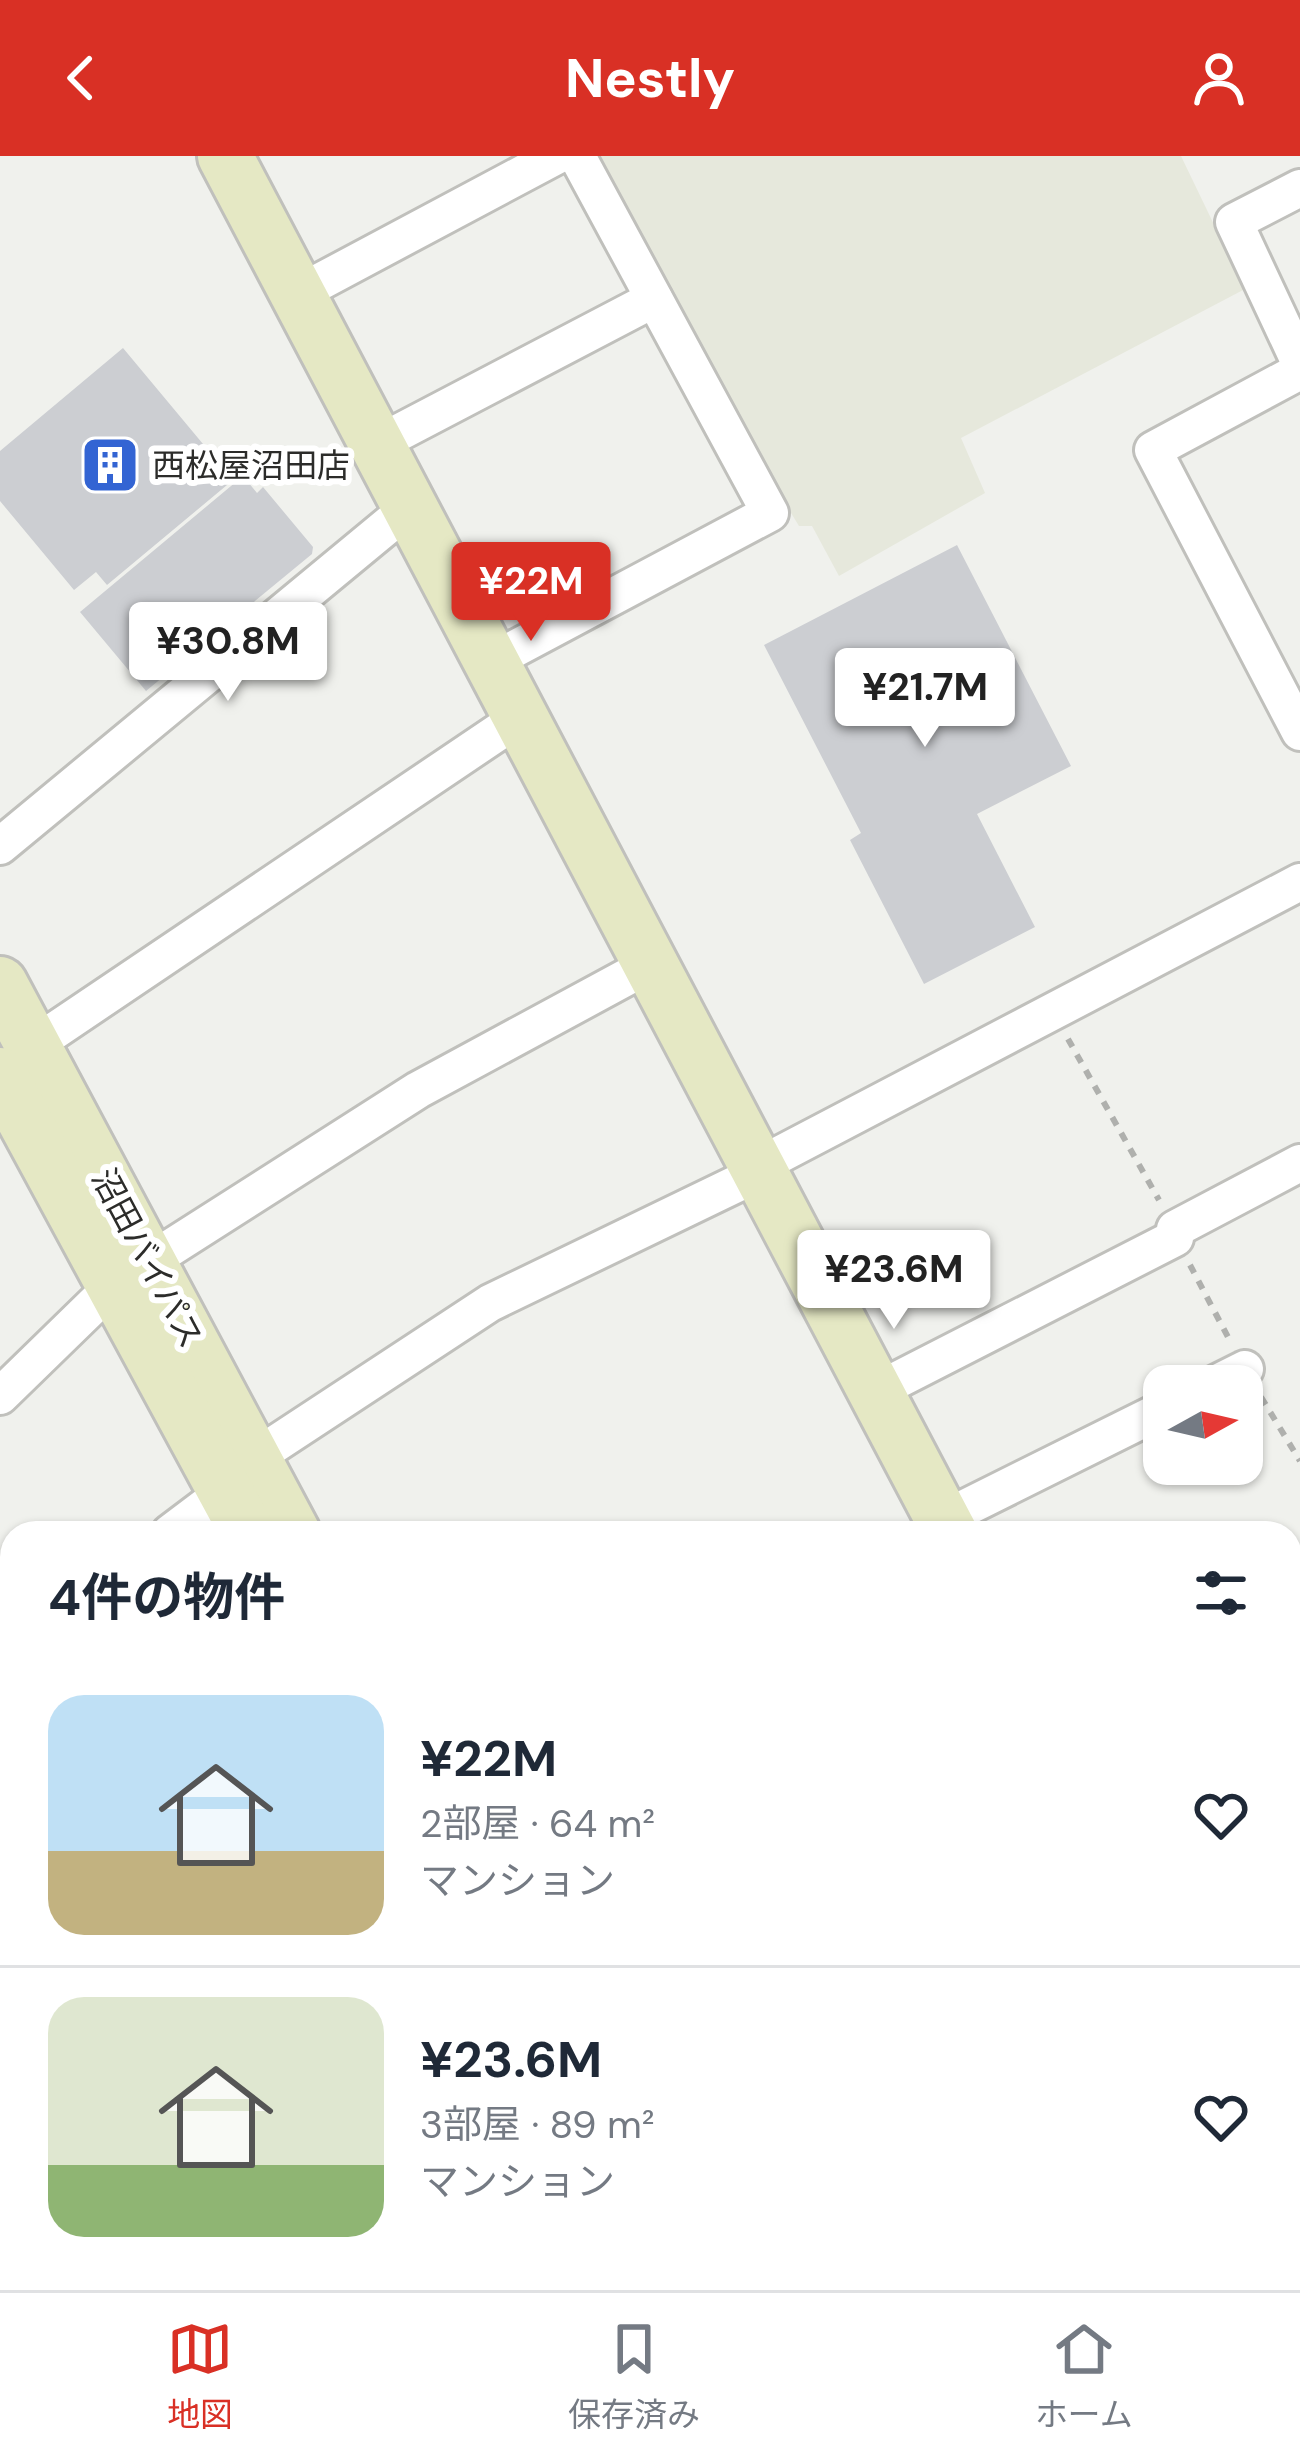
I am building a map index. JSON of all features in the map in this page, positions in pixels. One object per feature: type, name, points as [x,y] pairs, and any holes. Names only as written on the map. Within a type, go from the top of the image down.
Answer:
[{"type":"street","points":[[225,156],[943,1521]]},
{"type":"street","points":[[297,294],[556,156]]},
{"type":"street","points":[[490,662],[770,513],[577,156]]},
{"type":"street","points":[[1300,188],[1234,222],[1300,367],[1153,449],[1300,732]]},
{"type":"street","points":[[377,444],[654,299]]},
{"type":"street","points":[[0,846],[410,507]]},
{"type":"street","points":[[11,1076],[519,718]]},
{"type":"street","points":[[192,1521],[243,1494],[490,1303],[758,1170],[1300,882]]},
{"type":"street","points":[[0,1396],[131,1274],[418,1090],[649,965]]},
{"type":"street","name":"沼田バイパス","points":[[0,984],[11,1076],[131,1274],[243,1494],[278,1521]]},
{"type":"street","points":[[874,1392],[1300,1162]]},
{"type":"street","points":[[955,1521],[1143,1420]]},
{"type":"shaded area","points":[[594,156],[1181,156],[1245,289],[961,438],[985,493],[839,576],[812,526],[799,526],[766,472]]},
{"type":"building","name":"西松屋沼田店","points":[[123,348],[233,480],[107,585],[96,572],[74,590],[0,501],[0,451]]},
{"type":"building","points":[[243,476],[257,493],[263,487],[313,547],[312,554],[146,691],[80,612]]},
{"type":"building","points":[[957,545],[1071,766],[977,814],[1035,927],[924,984],[850,840],[861,833],[764,645]]},
{"type":"place","name":"西松屋沼田店","points":[[110,465]]}]
